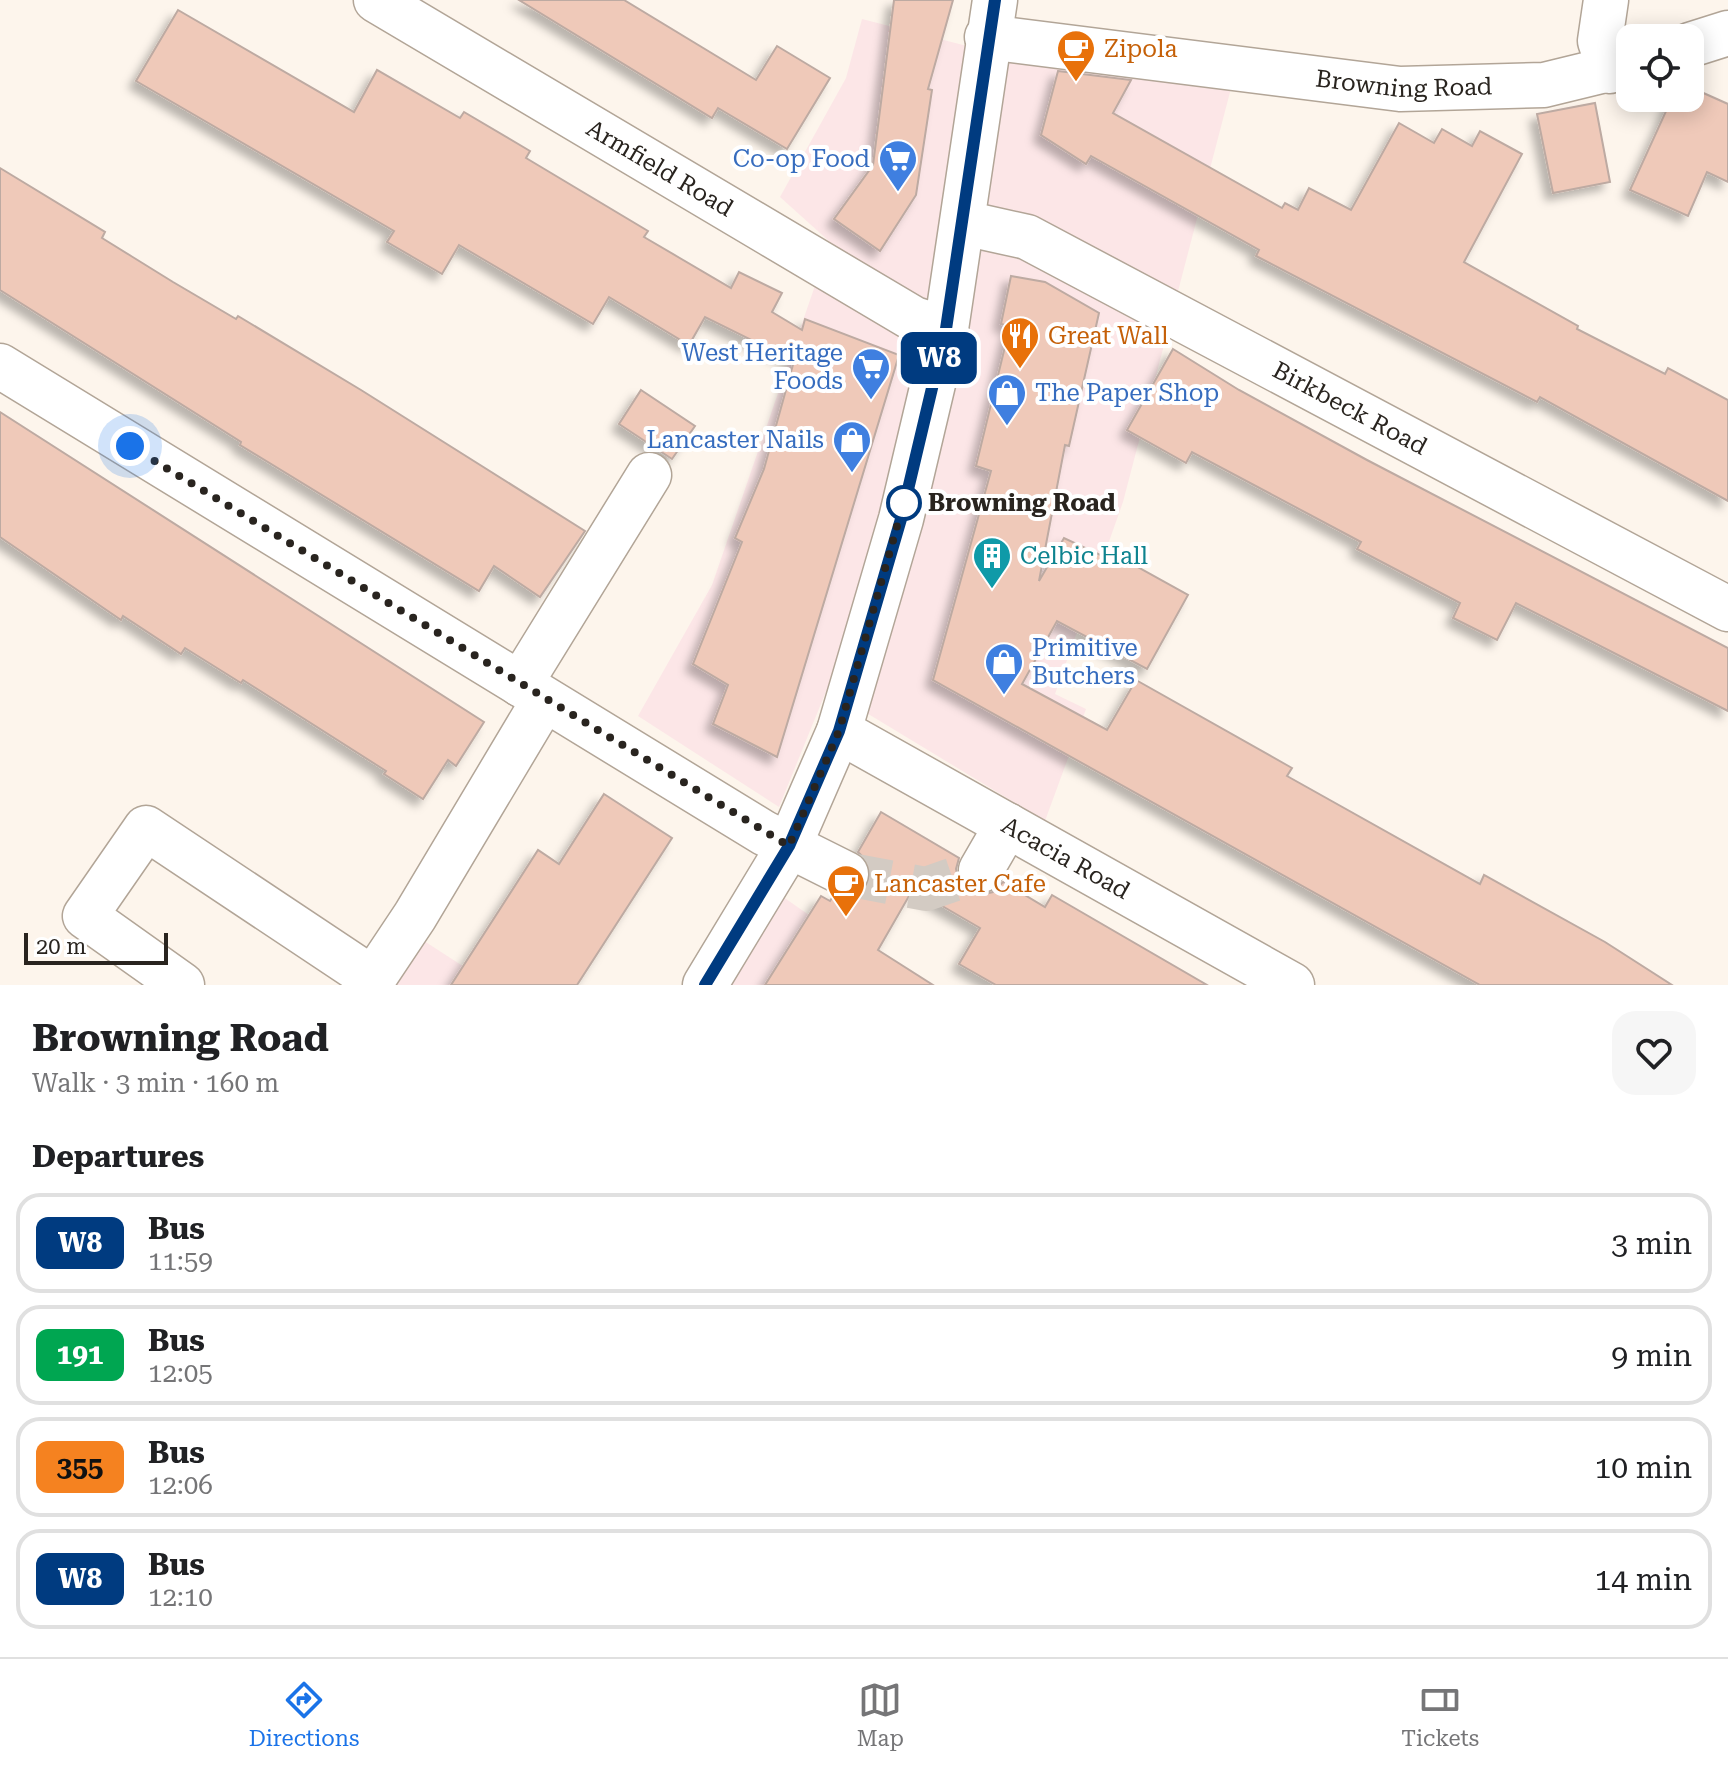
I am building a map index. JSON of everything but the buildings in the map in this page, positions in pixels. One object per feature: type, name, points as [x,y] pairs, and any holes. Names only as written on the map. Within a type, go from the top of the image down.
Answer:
[{"type":"street","name":"Armfield Road","points":[[376,0],[914,319],[946,329]]},
{"type":"street","points":[[1606,0],[1600,41],[1616,63]]},
{"type":"street","points":[[705,985],[789,846],[839,731],[901,519],[946,329],[964,223],[991,19]]},
{"type":"street","name":"Browning Road","points":[[991,19],[1400,89],[1544,85],[1616,69]]},
{"type":"street","points":[[1704,41],[1728,33]]},
{"type":"street","name":"Birkbeck Road","points":[[964,223],[1027,237],[1728,609]]},
{"type":"street","points":[[0,366],[532,692],[789,846],[846,874]]},
{"type":"street","points":[[182,985],[85,916],[146,828],[371,982],[415,916],[649,475]]},
{"type":"street","name":"Acacia Road","points":[[839,731],[1292,985]]},
{"type":"street","points":[[981,870],[1007,825]]},
{"type":"shaded area","points":[[862,19],[1002,55],[1235,73],[1123,502],[1055,694],[1086,709],[1045,821],[827,689],[779,807],[638,716],[712,585],[830,242],[780,197],[846,78]]},
{"type":"shaded area","points":[[776,892],[908,984],[717,985]]},
{"type":"shaded area","points":[[421,939],[492,985],[392,985]]},
{"type":"tunnel","points":[[846,874],[926,889],[981,870]]},
{"type":"bus line","name":"W8","points":[[705,985],[789,846],[816,790],[839,731],[901,519],[946,329],[964,223],[987,37],[995,0]]},
{"type":"place","name":"Zipola","points":[[1076,83]]},
{"type":"place","name":"Co-op Food","points":[[898,193]]},
{"type":"place","name":"Great Wall","points":[[1020,370]]},
{"type":"place","name":"West Heritage Foods","points":[[871,401]]},
{"type":"place","name":"The Paper Shop","points":[[1007,427]]},
{"type":"place","name":"Lancaster Nails","points":[[852,474]]},
{"type":"place","name":"Browning Road","points":[[904,503]]},
{"type":"place","name":"Celbic Hall","points":[[992,590]]},
{"type":"place","name":"Primitive Butchers","points":[[1004,696]]},
{"type":"place","name":"Lancaster Cafe","points":[[846,918]]},
{"type":"route","points":[[130,446],[789,846],[816,790],[839,731],[907,491],[904,503]]}]
